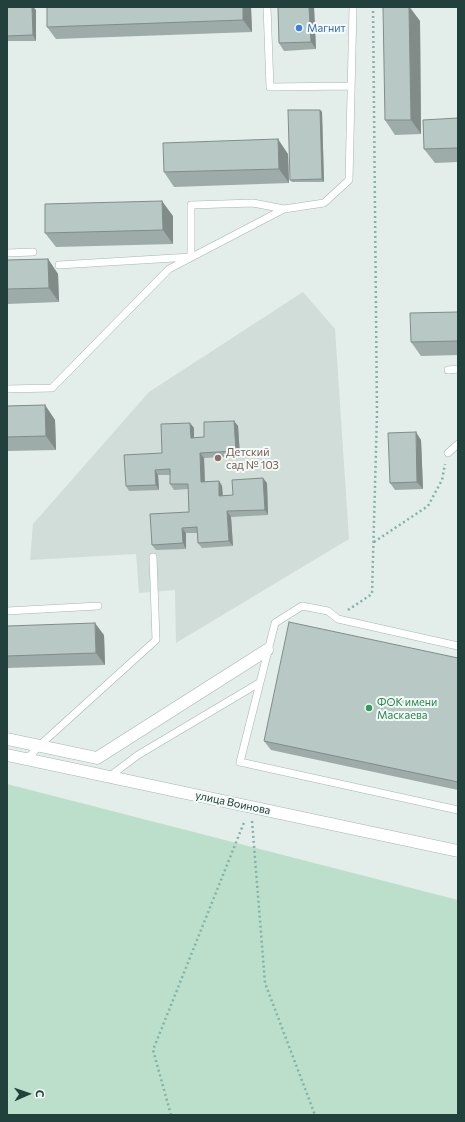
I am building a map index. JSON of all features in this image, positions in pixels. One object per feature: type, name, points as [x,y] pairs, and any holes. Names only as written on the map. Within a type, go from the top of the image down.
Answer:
[{"type":"street","points":[[7,739],[97,758],[267,650]]},
{"type":"street","name":"улица Воинова","points":[[7,755],[458,851]]},
{"type":"lane","points":[[267,7],[270,86],[350,86]]},
{"type":"lane","points":[[7,389],[52,388],[169,269],[284,209],[324,202],[349,180],[350,86],[354,7]]},
{"type":"lane","points":[[190,257],[191,205],[253,203],[284,209]]},
{"type":"lane","points":[[7,253],[33,252]]},
{"type":"lane","points":[[59,265],[190,257]]},
{"type":"lane","points":[[448,370],[458,369]]},
{"type":"lane","points":[[448,453],[458,444]]},
{"type":"lane","points":[[27,759],[40,745],[156,640],[153,558]]},
{"type":"lane","points":[[7,612],[98,606]]},
{"type":"lane","points":[[458,646],[336,617],[328,611],[302,606],[274,623],[240,762],[458,810]]},
{"type":"lane","points":[[110,776],[138,755],[259,683]]},
{"type":"path","points":[[336,617],[372,594],[377,413],[373,7]]},
{"type":"path","points":[[373,542],[428,506],[442,480],[448,453]]},
{"type":"path","points":[[171,1115],[153,1050],[250,806]]},
{"type":"path","points":[[250,806],[265,983],[315,1115]]},
{"type":"shaded area","name":"Детский сад № 103","points":[[303,292],[335,329],[349,539],[176,643],[175,590],[139,593],[136,554],[30,560],[33,524],[149,392]]},
{"type":"green space","points":[[7,784],[458,900],[458,1115],[7,1115]]},
{"type":"building","points":[[7,7],[32,7],[33,35],[7,36]]},
{"type":"building","points":[[47,7],[243,7],[243,20],[47,27]]},
{"type":"building","name":"Магнит","points":[[278,7],[309,7],[311,42],[279,43]]},
{"type":"building","points":[[383,7],[409,7],[411,120],[385,120]]},
{"type":"building","points":[[288,110],[320,110],[322,179],[290,180]]},
{"type":"building","points":[[458,118],[458,148],[424,149],[423,120]]},
{"type":"building","points":[[278,139],[279,169],[164,172],[163,143]]},
{"type":"building","points":[[162,201],[163,230],[45,233],[45,204]]},
{"type":"building","points":[[48,259],[49,288],[7,289],[7,260]]},
{"type":"building","points":[[458,312],[458,341],[411,342],[410,313]]},
{"type":"building","points":[[45,405],[46,436],[7,437],[7,406]]},
{"type":"building","points":[[234,421],[236,451],[200,453],[201,482],[219,481],[219,496],[233,495],[232,480],[263,478],[265,510],[227,511],[229,541],[198,543],[197,527],[182,528],[183,543],[152,545],[150,514],[189,512],[188,484],[170,484],[170,469],[155,470],[156,485],[126,486],[124,455],[162,453],[161,424],[190,423],[191,438],[204,437],[204,422]]},
{"type":"building","points":[[416,432],[417,482],[390,483],[388,433]]},
{"type":"building","name":"ФОК имени Маскаева","points":[[289,622],[458,658],[458,782],[264,741]]},
{"type":"building","points":[[95,623],[96,653],[7,656],[7,626]]},
{"type":"place","name":"Магнит","points":[[299,28]]},
{"type":"place","name":"Детский сад № 103","points":[[218,458]]},
{"type":"place","name":"ФОК имени Маскаева","points":[[369,708]]}]
